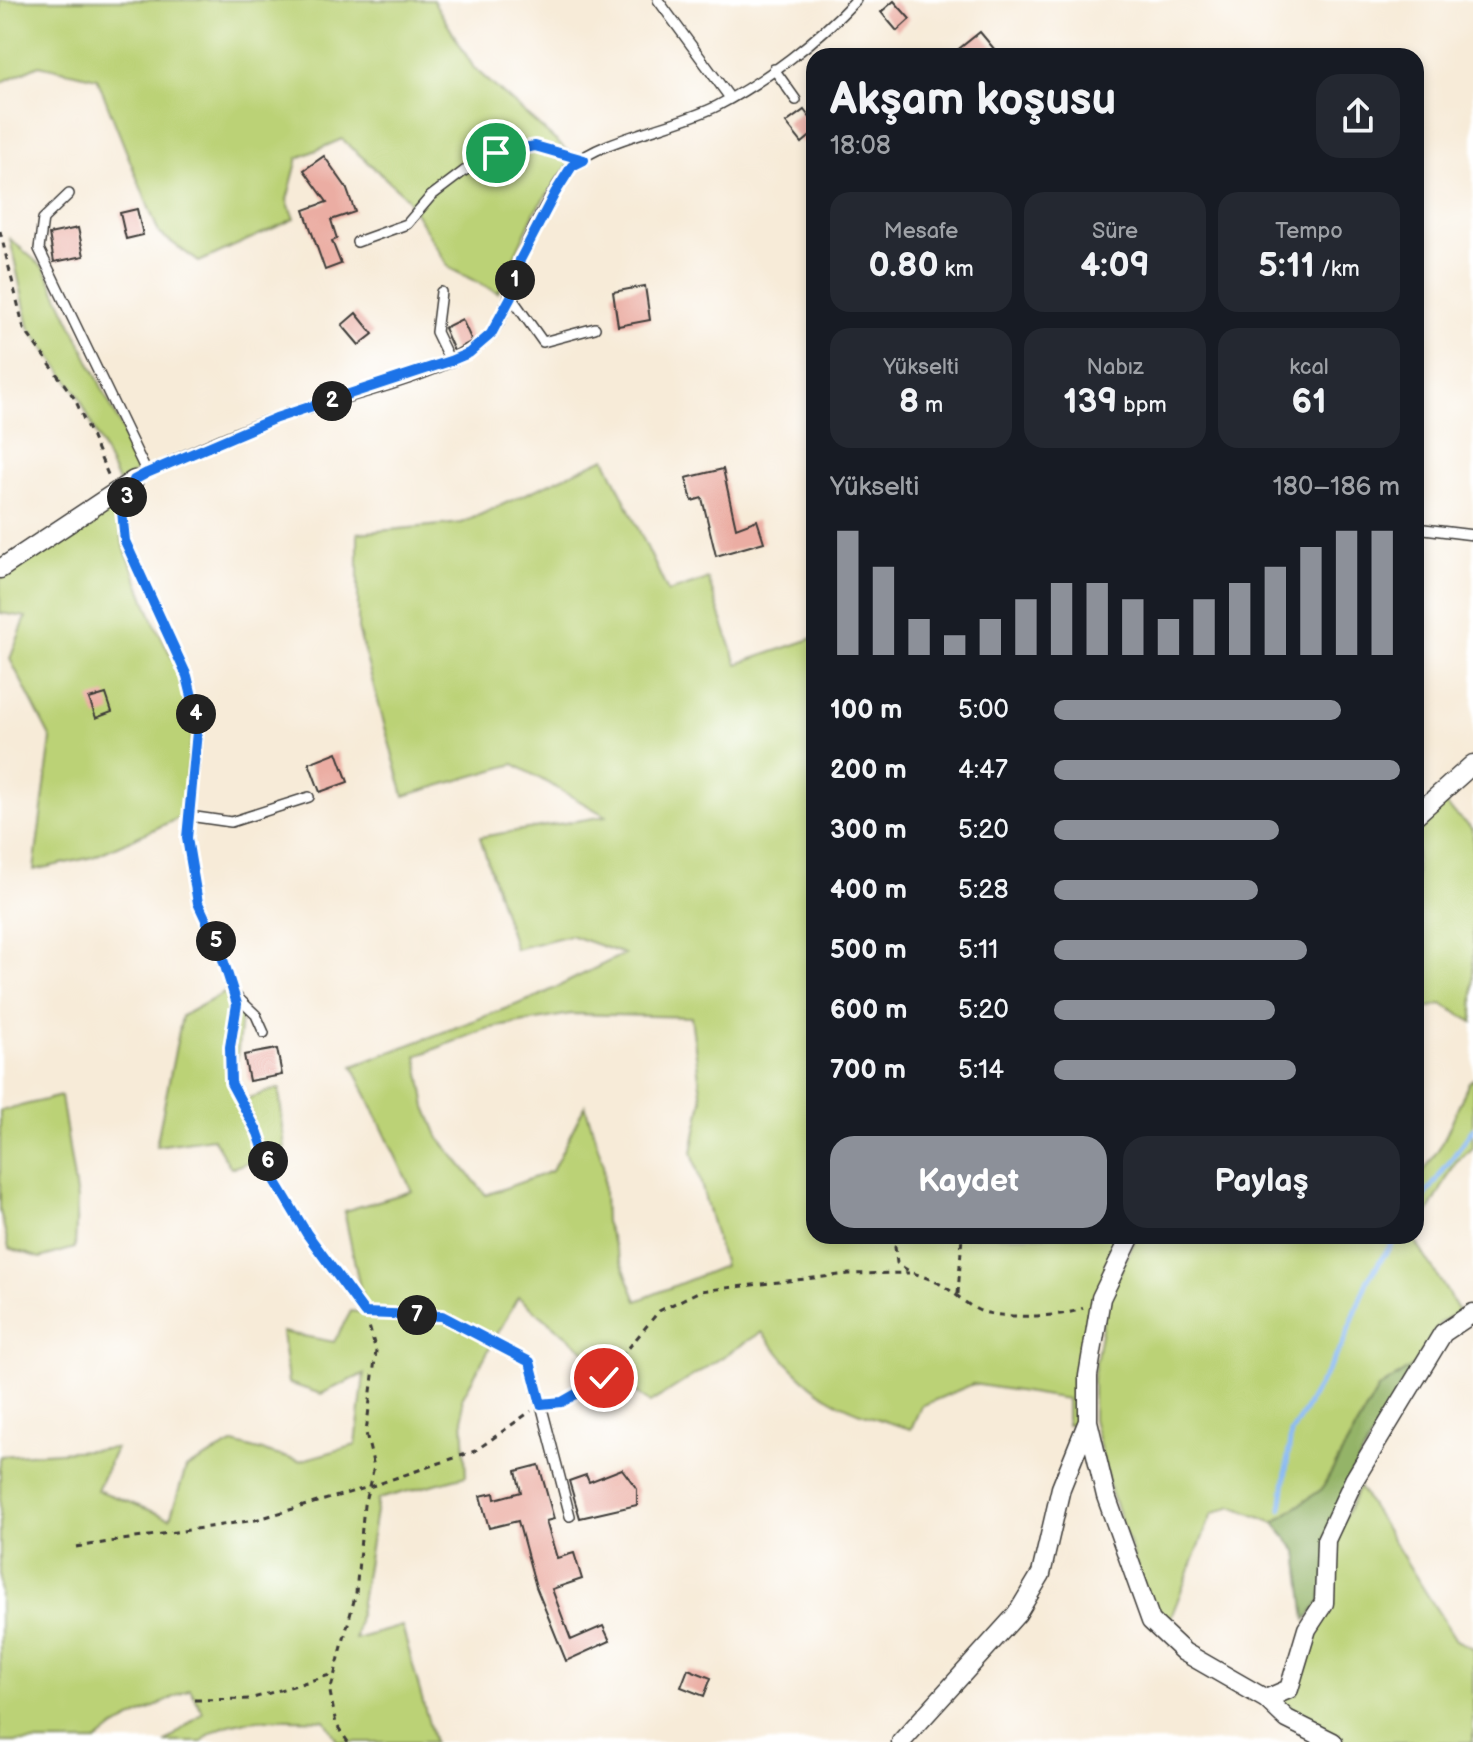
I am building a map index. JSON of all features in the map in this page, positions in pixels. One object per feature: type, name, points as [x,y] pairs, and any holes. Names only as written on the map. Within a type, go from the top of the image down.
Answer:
[{"type":"street","points":[[0,569],[140,476]]},
{"type":"street","points":[[1424,808],[1473,764]]},
{"type":"street","points":[[1127,1244],[1101,1298],[1088,1376],[1088,1421],[1106,1496],[1151,1621],[1184,1652],[1266,1699],[1287,1719],[1333,1742]]},
{"type":"street","points":[[1266,1699],[1289,1689],[1307,1629],[1324,1603],[1326,1540],[1354,1480],[1443,1333],[1473,1313]]},
{"type":"street","points":[[901,1742],[1017,1614],[1041,1574],[1061,1488],[1088,1421]]},
{"type":"lane","points":[[658,0],[730,98]]},
{"type":"lane","points":[[570,1516],[530,1362],[442,1316],[365,1313],[307,1234],[273,1177],[258,1133],[231,1083],[230,1047],[237,1004],[220,950],[198,903],[187,838],[198,721],[187,676],[125,541],[122,511],[140,476],[276,418],[469,353],[491,334],[511,297],[520,260],[572,166],[622,140],[674,124],[730,98],[774,69],[856,0]]},
{"type":"lane","points":[[774,69],[796,100]]},
{"type":"lane","points":[[357,242],[407,224],[431,196],[464,171],[496,153],[535,146],[584,160]]},
{"type":"lane","points":[[69,194],[43,219],[39,249],[140,476]]},
{"type":"lane","points":[[441,292],[436,332],[450,361]]},
{"type":"lane","points":[[511,297],[543,342],[595,328]]},
{"type":"lane","points":[[1424,529],[1473,535]]},
{"type":"lane","points":[[189,816],[231,822],[309,797]]},
{"type":"lane","points":[[233,994],[256,1015],[264,1033]]},
{"type":"path","points":[[0,231],[24,329],[75,399],[116,492]]},
{"type":"path","points":[[897,1244],[897,1263],[909,1273],[958,1294],[979,1311],[1042,1317],[1073,1313],[1101,1298]]},
{"type":"path","points":[[958,1294],[961,1244]]},
{"type":"path","points":[[76,1547],[255,1520],[369,1487],[475,1451],[541,1404],[562,1402],[604,1378],[659,1311],[700,1291],[849,1274],[909,1273]]},
{"type":"path","points":[[348,1742],[336,1724],[330,1692],[356,1593],[359,1540],[374,1467],[366,1433],[376,1351],[365,1313]]},
{"type":"path","points":[[195,1700],[250,1699],[333,1674]]},
{"type":"green space","points":[[0,0],[433,0],[474,68],[574,157],[535,211],[498,293],[449,268],[406,197],[342,139],[298,158],[287,200],[294,219],[199,262],[159,233],[97,78],[39,65],[0,83]]},
{"type":"green space","points":[[10,239],[45,269],[141,469],[118,482],[78,394],[29,327]]},
{"type":"green space","points":[[605,458],[668,592],[708,579],[737,664],[806,641],[806,1244],[1118,1244],[1090,1313],[1079,1423],[1067,1425],[1067,1399],[973,1384],[921,1406],[911,1429],[863,1414],[826,1396],[795,1371],[762,1332],[650,1403],[518,1297],[462,1398],[466,1476],[378,1499],[355,1639],[402,1626],[434,1742],[338,1742],[325,1720],[278,1719],[226,1726],[202,1742],[166,1742],[203,1712],[190,1689],[115,1727],[96,1742],[0,1742],[0,1456],[116,1448],[97,1490],[170,1518],[186,1468],[234,1443],[299,1461],[356,1445],[364,1374],[321,1394],[288,1383],[282,1332],[334,1342],[351,1311],[365,1313],[344,1211],[412,1191],[353,1066],[539,996],[624,954],[570,935],[515,949],[480,837],[606,816],[514,764],[404,796],[358,629],[358,533],[462,523]],"holes":[[[571,1014],[691,1017],[702,1100],[692,1152],[724,1266],[637,1301],[605,1222],[603,1163],[585,1105],[552,1171],[486,1195],[439,1138],[426,1107],[417,1056],[486,1029]]]},
{"type":"green space","points":[[115,497],[123,544],[156,627],[184,680],[194,722],[181,817],[93,857],[34,870],[51,739],[10,659],[26,617],[0,613],[0,579]]},
{"type":"green space","points":[[1441,801],[1473,829],[1473,1022],[1442,1004],[1424,1010],[1424,816]]},
{"type":"green space","points":[[224,993],[242,1007],[235,1081],[246,1099],[279,1088],[285,1149],[273,1176],[260,1159],[231,1168],[213,1138],[156,1146],[182,1016]]},
{"type":"green space","points":[[1473,1079],[1473,1148],[1456,1162],[1424,1220],[1424,1171],[1443,1142]]},
{"type":"green space","points":[[61,1096],[77,1200],[75,1248],[40,1258],[9,1248],[0,1211],[0,1111]]},
{"type":"green space","points":[[1133,1244],[1417,1244],[1459,1311],[1440,1323],[1413,1366],[1378,1389],[1322,1489],[1274,1523],[1232,1506],[1212,1514],[1167,1627],[1155,1618],[1111,1492],[1093,1419],[1093,1378],[1107,1300]]},
{"type":"green space","points":[[1413,1366],[1349,1478],[1320,1602],[1306,1620],[1298,1552],[1274,1523],[1322,1489],[1378,1389]]},
{"type":"green space","points":[[1359,1487],[1456,1640],[1473,1648],[1473,1742],[1335,1742],[1273,1700],[1293,1694],[1334,1540]]},
{"type":"building","points":[[894,1],[910,19],[897,31],[881,12]]},
{"type":"building","points":[[980,32],[993,48],[960,48]]},
{"type":"building","points":[[804,110],[806,140],[802,143],[786,123]]},
{"type":"building","points":[[324,156],[346,187],[355,212],[331,220],[337,239],[332,241],[341,264],[325,270],[304,210],[327,202],[304,170]]},
{"type":"building","points":[[137,209],[143,235],[126,239],[120,213]]},
{"type":"building","points":[[78,228],[84,256],[54,262],[49,234]]},
{"type":"building","points":[[645,286],[650,320],[618,326],[613,292]]},
{"type":"building","points":[[356,313],[373,334],[359,345],[342,325]]},
{"type":"building","points":[[462,319],[472,341],[454,351],[444,328]]},
{"type":"building","points":[[723,469],[736,528],[757,520],[764,542],[716,556],[702,498],[692,501],[686,478]]},
{"type":"building","points":[[106,694],[112,712],[96,718],[89,699]]},
{"type":"building","points":[[337,752],[348,782],[320,792],[309,763]]},
{"type":"building","points":[[277,1049],[282,1075],[249,1081],[244,1055]]},
{"type":"building","points":[[539,1465],[554,1519],[546,1521],[557,1558],[574,1553],[582,1579],[552,1589],[571,1640],[603,1626],[610,1641],[566,1661],[536,1587],[518,1521],[489,1528],[480,1496],[494,1493],[495,1499],[521,1492],[516,1471]]},
{"type":"building","points":[[622,1469],[637,1489],[637,1505],[580,1518],[569,1481],[586,1475],[589,1482]]},
{"type":"building","points":[[688,1669],[711,1678],[704,1696],[681,1687]]},
{"type":"waterway","points":[[1424,1198],[1473,1129]]},
{"type":"waterway","points":[[1281,1509],[1291,1433],[1343,1344],[1368,1279],[1392,1244]]},
{"type":"route","points":[[496,153],[535,146],[584,160],[572,166],[555,193],[520,260],[511,297],[491,334],[469,353],[421,373],[276,418],[197,449],[134,480],[122,511],[125,541],[160,623],[187,676],[198,721],[187,838],[198,903],[220,950],[237,1004],[230,1047],[231,1083],[258,1133],[273,1177],[307,1234],[365,1313],[442,1316],[530,1362],[541,1404],[562,1402],[604,1378]]}]
